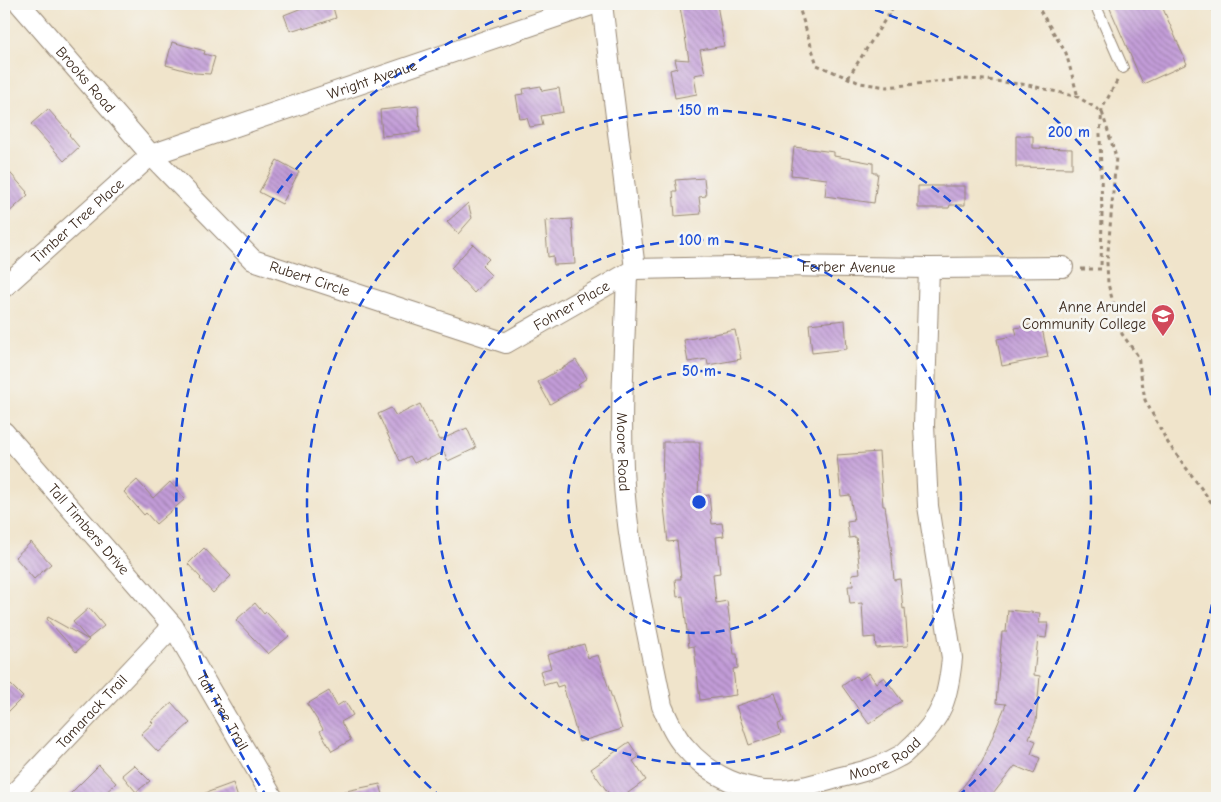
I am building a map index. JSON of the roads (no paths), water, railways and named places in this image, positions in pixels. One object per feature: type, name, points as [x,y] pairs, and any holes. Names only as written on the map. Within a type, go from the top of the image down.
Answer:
[{"type":"street","name":"Brooks Road","points":[[20,4],[151,155]]},
{"type":"street","name":"Wright Avenue","points":[[151,155],[594,4]]},
{"type":"street","name":"Moore Road","points":[[602,4],[631,271],[622,414],[623,468],[629,535],[662,706],[671,728],[683,746],[699,761],[719,776],[743,786],[764,790],[785,790],[872,769],[900,757],[927,732],[945,703],[952,658],[928,506],[924,425],[929,268]]},
{"type":"street","name":"Timber Tree Place","points":[[4,287],[151,155]]},
{"type":"street","name":"Rubert Circle","points":[[151,155],[253,260],[506,343]]},
{"type":"street","name":"Ferber Avenue","points":[[631,271],[779,266],[1063,267]]},
{"type":"street","name":"Fohner Place","points":[[506,343],[631,271]]},
{"type":"street","name":"Tall Timbers Drive","points":[[4,432],[172,626]]},
{"type":"street","name":"Tamarack Trail","points":[[10,798],[172,626]]},
{"type":"street","name":"Tall Tree Trail","points":[[172,626],[273,798]]},
{"type":"lane","points":[[1095,4],[1123,68]]},
{"type":"place","name":"Anne Arundel Community College","points":[[1163,337]]}]
